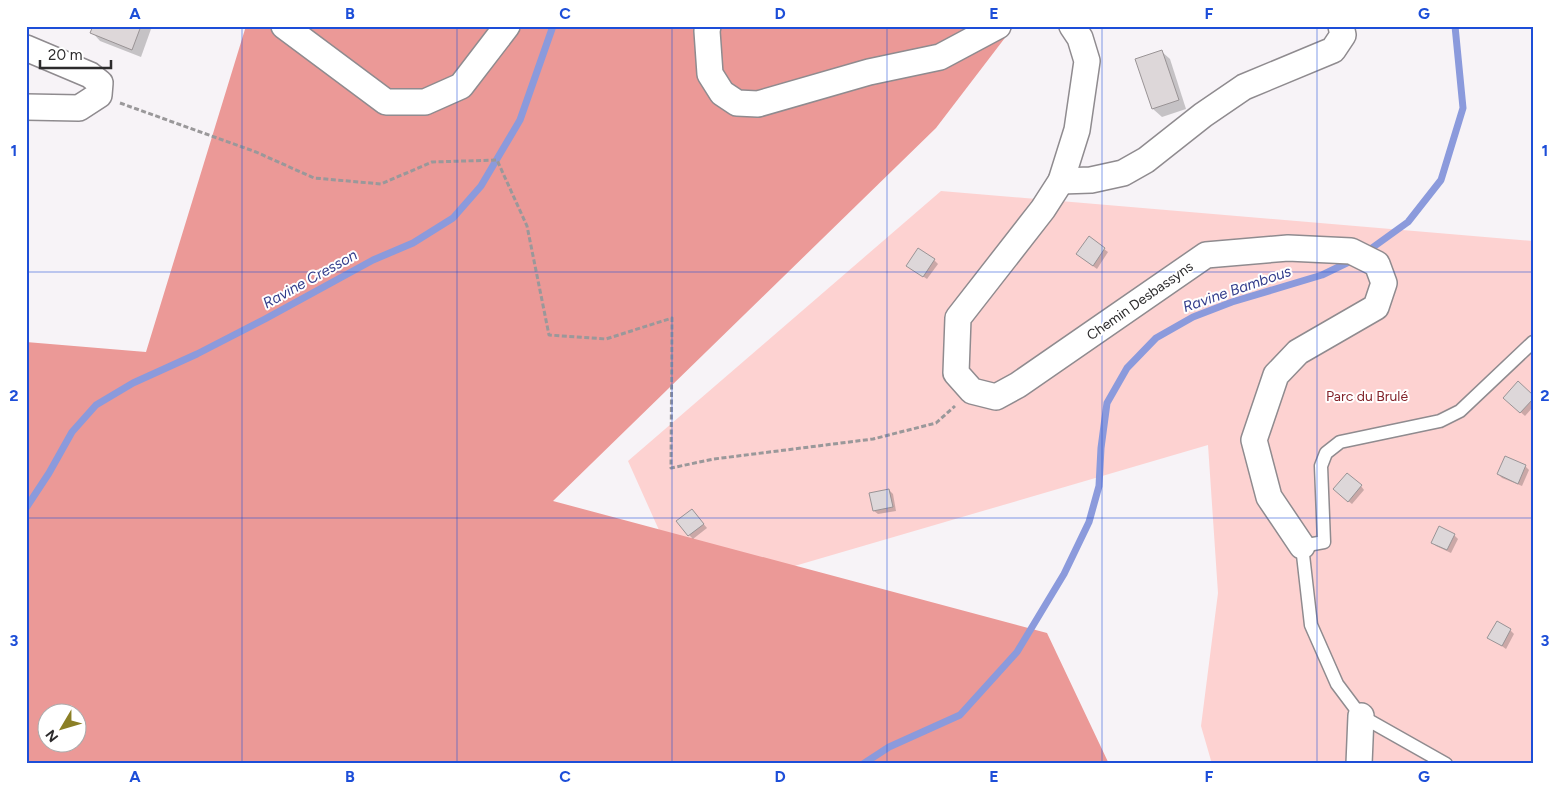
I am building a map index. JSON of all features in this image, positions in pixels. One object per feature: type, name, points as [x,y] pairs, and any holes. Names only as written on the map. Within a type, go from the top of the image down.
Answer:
[{"type":"street","points":[[284,26],[386,102],[425,102],[461,86],[507,26]]},
{"type":"street","points":[[708,26],[710,74],[722,93],[737,103],[758,104],[869,72],[940,56],[998,26]]},
{"type":"street","points":[[972,391],[956,373],[958,318],[1043,209],[1061,181],[1076,130],[1087,61],[1080,38],[1072,26]]},
{"type":"street","points":[[1061,181],[1091,180],[1124,173],[1146,160],[1203,115],[1244,87],[1333,50],[1343,35],[1340,26]]},
{"type":"street","points":[[26,48],[90,75],[100,83],[99,96],[79,108],[26,107]]},
{"type":"street","name":"Chemin Desbassyns","points":[[972,391],[996,397],[1018,385],[1206,255],[1288,248],[1351,251],[1377,264],[1384,283],[1376,307],[1298,352],[1276,375],[1254,440],[1269,498],[1302,546]]},
{"type":"street","points":[[1360,764],[1361,716]]},
{"type":"lane","points":[[1446,764],[1361,716],[1336,684],[1311,625],[1302,546],[1324,542],[1321,466],[1326,453],[1340,442],[1440,420],[1460,411],[1533,342]]},
{"type":"path","points":[[99,96],[256,152],[314,178],[381,184],[432,162],[497,160],[527,226],[549,335],[606,339],[672,318],[670,468],[714,459],[882,437],[936,423],[972,391]]},
{"type":"green space","name":"Parc du Brulé","points":[[941,191],[1533,241],[1533,764],[1212,764],[1201,726],[1218,593],[1208,445],[689,597],[628,461]]},
{"type":"shaded area","points":[[246,26],[1014,26],[936,128],[553,501],[1047,633],[1109,764],[26,764],[26,342],[146,352]]},
{"type":"building","points":[[93,26],[141,26],[132,50],[90,33]]},
{"type":"building","points":[[1162,50],[1179,100],[1152,109],[1135,59]]},
{"type":"building","points":[[1089,236],[1105,248],[1093,266],[1076,254]]},
{"type":"building","points":[[918,248],[935,259],[923,277],[906,266]]},
{"type":"building","points":[[1518,381],[1533,395],[1533,399],[1520,413],[1503,398]]},
{"type":"building","points":[[1505,456],[1526,465],[1518,484],[1497,474]]},
{"type":"building","points":[[1347,473],[1362,485],[1348,502],[1333,489]]},
{"type":"building","points":[[889,489],[893,507],[873,511],[869,493]]},
{"type":"building","points":[[692,509],[704,524],[688,536],[676,521]]},
{"type":"building","points":[[1439,526],[1455,534],[1447,550],[1431,543]]},
{"type":"building","points":[[1497,621],[1511,629],[1502,646],[1487,638]]},
{"type":"waterway","name":"Ravine Cresson","points":[[26,508],[49,473],[72,432],[96,405],[133,383],[197,354],[373,260],[413,243],[453,218],[481,186],[520,120],[553,26]]},
{"type":"waterway","name":"Ravine Bambous","points":[[1365,253],[1408,222],[1441,180],[1463,108],[1455,26]]},
{"type":"waterway","name":"Ravine Bambous","points":[[863,764],[889,747],[960,715],[1017,652],[1064,574],[1089,522],[1099,486],[1101,448],[1107,403],[1127,368],[1156,338],[1193,317],[1232,302],[1322,275],[1353,260]]}]
